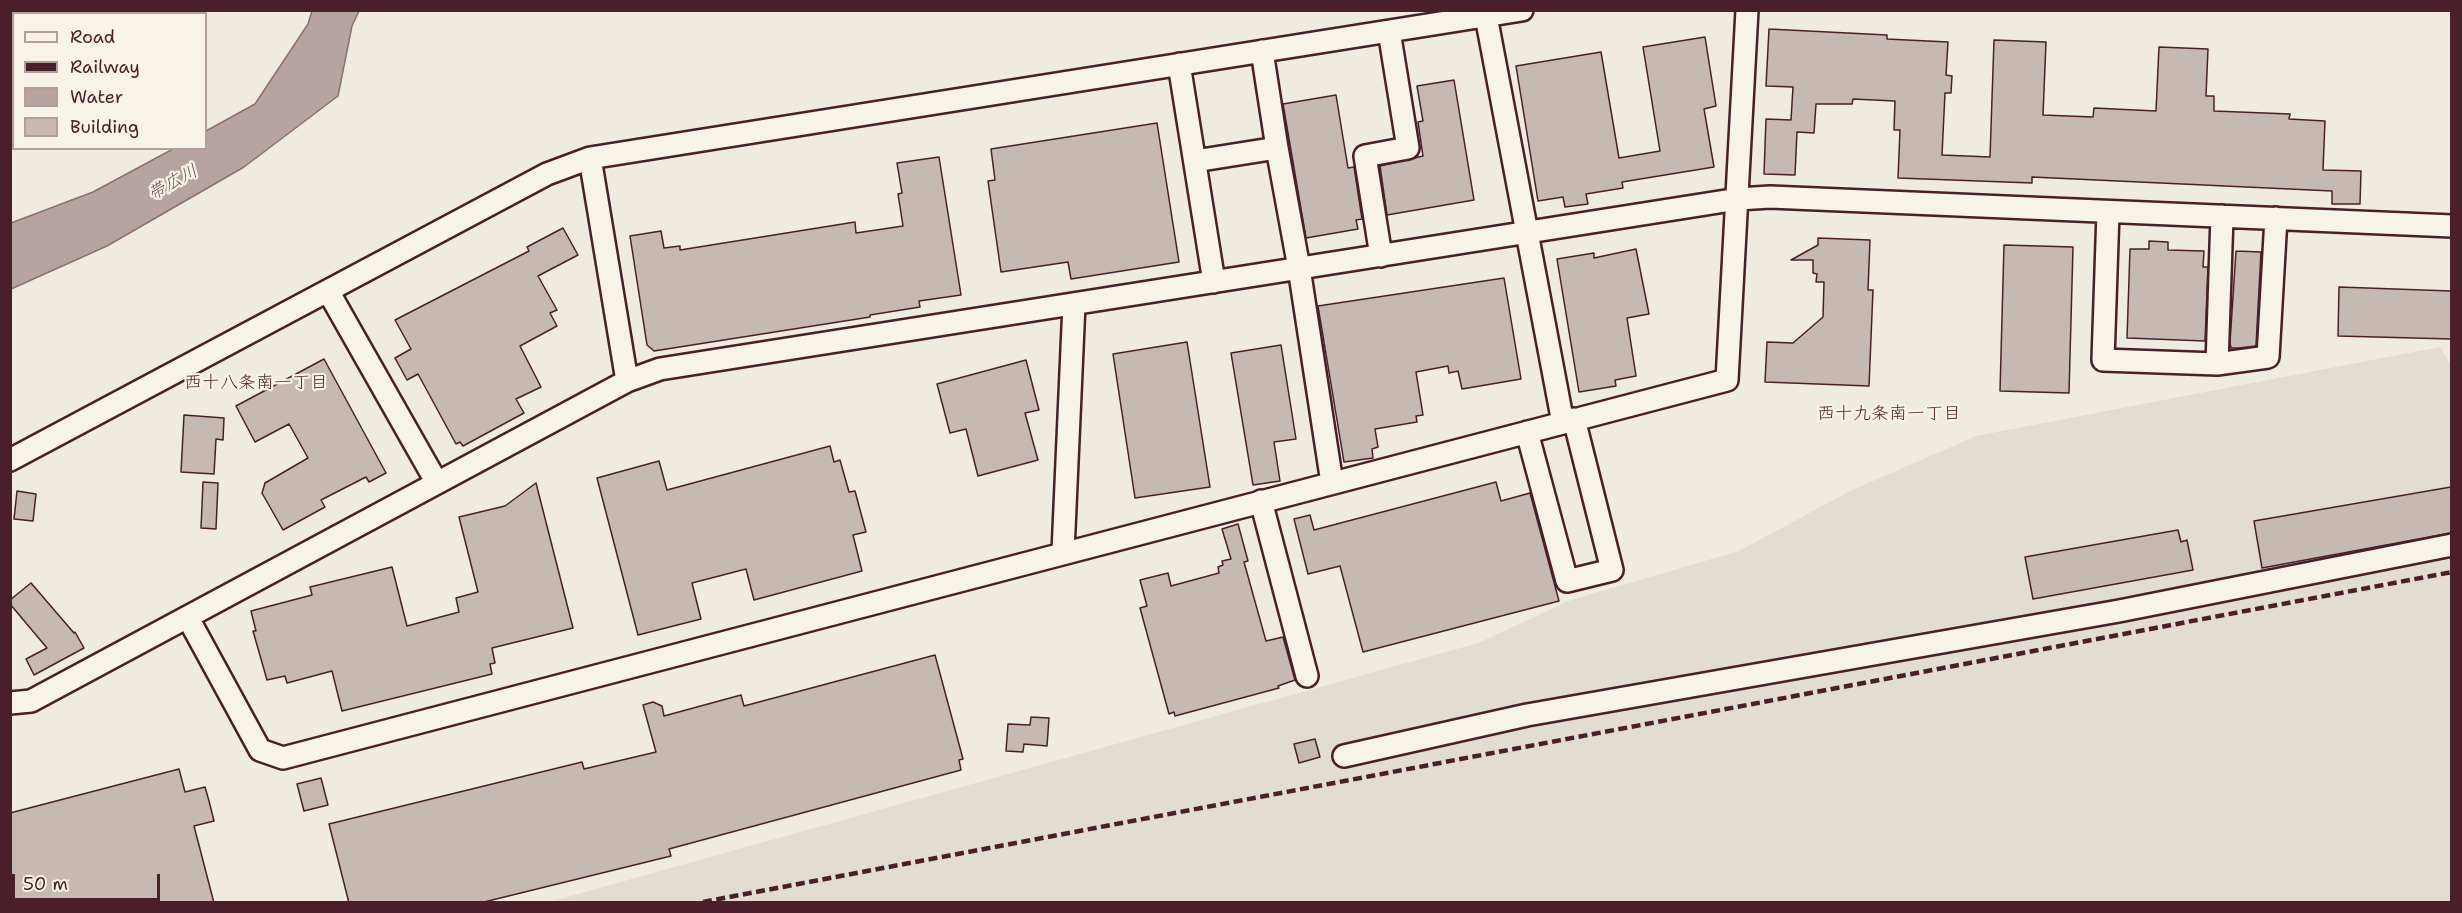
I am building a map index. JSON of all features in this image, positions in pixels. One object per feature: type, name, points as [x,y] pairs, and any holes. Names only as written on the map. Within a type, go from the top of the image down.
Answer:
[{"type":"street","points":[[10,460],[547,174],[590,158],[1522,10]]},
{"type":"street","points":[[188,618],[260,750],[283,758],[1727,380],[1747,10]]},
{"type":"street","points":[[1486,16],[1527,233],[1568,421],[1612,570],[1567,581],[1527,432]]},
{"type":"street","points":[[1382,256],[1365,156],[1408,148],[1389,32]]},
{"type":"street","points":[[1262,51],[1276,147],[1299,268],[1332,483]]},
{"type":"street","points":[[1179,64],[1214,282]]},
{"type":"street","points":[[1195,161],[1276,147]]},
{"type":"street","points":[[590,158],[627,381]]},
{"type":"street","points":[[10,703],[31,701],[627,381],[660,369],[1738,199],[1770,197],[2451,226]]},
{"type":"street","points":[[2108,212],[2103,360],[2217,364],[2268,357],[2276,218]]},
{"type":"street","points":[[2217,364],[2222,216]]},
{"type":"street","points":[[328,291],[437,483]]},
{"type":"street","points":[[1063,552],[1074,304]]},
{"type":"street","points":[[1261,501],[1306,676]]},
{"type":"street","points":[[1344,756],[1527,715],[2119,611],[2451,545]]},
{"type":"shaded area","points":[[2440,347],[2451,366],[2451,902],[549,902],[1478,643],[1571,600],[1739,551],[1850,491],[1976,436]]},
{"type":"water","name":"帯広川","points":[[312,11],[359,11],[352,26],[338,96],[244,167],[107,246],[11,289],[11,223],[93,192],[171,150],[207,150],[207,130],[255,104],[308,24]]},
{"type":"building","points":[[1769,29],[1887,35],[1887,39],[1948,42],[1946,75],[1952,76],[1951,93],[1945,93],[1942,155],[1990,157],[1994,40],[2046,42],[2043,115],[2093,117],[2094,108],[2156,111],[2159,47],[2208,49],[2206,96],[2214,96],[2214,111],[2290,114],[2289,119],[2325,121],[2323,170],[2361,171],[2360,204],[2332,204],[2332,191],[2032,177],[2032,183],[1898,178],[1900,130],[1894,130],[1895,101],[1853,99],[1852,104],[1816,104],[1814,133],[1797,132],[1795,175],[1764,174],[1766,119],[1791,120],[1793,87],[1766,86]]},
{"type":"building","points":[[1705,37],[1716,106],[1704,109],[1714,167],[1622,182],[1623,188],[1586,194],[1588,204],[1565,207],[1563,197],[1538,201],[1516,66],[1601,52],[1619,158],[1660,151],[1643,47]]},
{"type":"building","points":[[1454,80],[1474,200],[1387,215],[1380,166],[1423,156],[1418,122],[1423,121],[1417,86]]},
{"type":"building","points":[[1336,95],[1348,168],[1354,167],[1362,219],[1356,220],[1358,229],[1306,238],[1283,104]]},
{"type":"building","points":[[1157,123],[1179,262],[1071,279],[1068,262],[1001,272],[988,181],[995,180],[991,149]]},
{"type":"building","points":[[939,157],[961,295],[919,301],[920,307],[870,315],[870,317],[654,351],[647,345],[630,236],[661,231],[664,248],[680,246],[680,250],[855,222],[856,233],[903,226],[898,194],[902,193],[897,163]]},
{"type":"building","points":[[563,228],[578,255],[538,276],[557,310],[550,313],[557,326],[520,346],[541,387],[516,399],[524,413],[463,446],[460,442],[456,444],[418,374],[407,380],[395,358],[411,349],[395,320],[529,251],[527,247]]},
{"type":"building","points":[[1818,238],[1870,240],[1868,290],[1873,290],[1869,386],[1765,382],[1767,342],[1793,343],[1823,317],[1824,282],[1816,282],[1817,274],[1813,273],[1813,260],[1791,260],[1818,245]]},
{"type":"building","points":[[2149,241],[2168,242],[2168,250],[2204,251],[2203,267],[2208,267],[2205,341],[2127,338],[2130,249],[2149,249]]},
{"type":"building","points":[[2004,245],[2073,247],[2069,393],[2000,391]]},
{"type":"building","points":[[1636,249],[1649,314],[1627,318],[1636,376],[1615,380],[1616,386],[1579,392],[1557,259],[1594,253],[1594,258]]},
{"type":"building","points":[[2236,251],[2261,252],[2256,346],[2231,348],[2230,342]]},
{"type":"building","points":[[1504,278],[1521,379],[1462,389],[1458,371],[1449,373],[1448,366],[1416,372],[1423,415],[1416,416],[1417,422],[1375,429],[1378,447],[1372,449],[1373,458],[1344,462],[1318,306]]},
{"type":"building","points":[[2339,287],[2451,291],[2451,339],[2338,336]]},
{"type":"building","points":[[1187,342],[1210,487],[1135,498],[1113,354]]},
{"type":"building","points":[[1281,345],[1296,439],[1274,442],[1280,481],[1253,485],[1231,353]]},
{"type":"building","points":[[324,359],[386,473],[369,482],[366,477],[321,500],[325,507],[283,530],[262,493],[265,483],[308,458],[289,424],[255,442],[236,406]]},
{"type":"building","points":[[1026,360],[1039,410],[1025,413],[1038,460],[978,476],[966,429],[950,433],[937,384]]},
{"type":"building","points":[[184,415],[224,418],[223,440],[216,439],[214,474],[181,472]]},
{"type":"building","points":[[830,446],[834,462],[840,460],[849,492],[855,491],[866,532],[853,535],[862,571],[754,600],[746,569],[692,583],[701,619],[638,635],[597,478],[659,461],[667,490]]},
{"type":"building","points":[[203,482],[218,483],[216,529],[201,528]]},
{"type":"building","points":[[1496,482],[1501,501],[1530,493],[1559,601],[1363,652],[1340,566],[1308,574],[1294,519],[1310,515],[1314,530]]},
{"type":"building","points":[[536,483],[573,628],[492,648],[495,663],[490,664],[492,674],[342,711],[332,671],[287,683],[285,676],[267,680],[253,631],[256,631],[251,611],[312,595],[310,587],[392,567],[407,626],[459,612],[456,598],[478,592],[459,517],[505,506]]},
{"type":"building","points":[[2451,487],[2451,533],[2262,568],[2254,521]]},
{"type":"building","points":[[17,491],[36,494],[33,521],[14,519]]},
{"type":"building","points":[[1238,524],[1248,561],[1244,562],[1266,641],[1283,637],[1295,680],[1278,686],[1279,688],[1175,716],[1174,712],[1169,714],[1140,608],[1147,606],[1140,580],[1168,573],[1171,586],[1219,573],[1218,567],[1223,565],[1222,561],[1231,559],[1222,529]]},
{"type":"building","points":[[2178,530],[2181,542],[2187,540],[2193,570],[2033,599],[2025,557]]},
{"type":"building","points":[[31,583],[75,632],[84,648],[34,675],[26,659],[47,648],[10,604],[10,600]]},
{"type":"building","points":[[935,655],[963,759],[959,760],[961,770],[669,849],[671,856],[480,903],[349,903],[329,824],[582,762],[584,769],[656,752],[643,705],[653,702],[662,706],[664,716],[741,695],[744,706]]},
{"type":"building","points":[[1031,717],[1049,718],[1047,746],[1024,744],[1023,752],[1006,751],[1008,724],[1030,725]]},
{"type":"building","points":[[1315,739],[1320,757],[1299,763],[1294,744]]},
{"type":"building","points":[[179,769],[185,792],[205,787],[209,801],[214,821],[194,826],[214,903],[10,903],[10,813]]},
{"type":"building","points":[[321,778],[328,805],[304,811],[297,784]]},
{"type":"railway","points":[[703,902],[2452,572]]},
{"type":"district","name":"西十八条南一丁目","points":[[256,383]]},
{"type":"district","name":"西十九条南一丁目","points":[[1889,414]]}]
